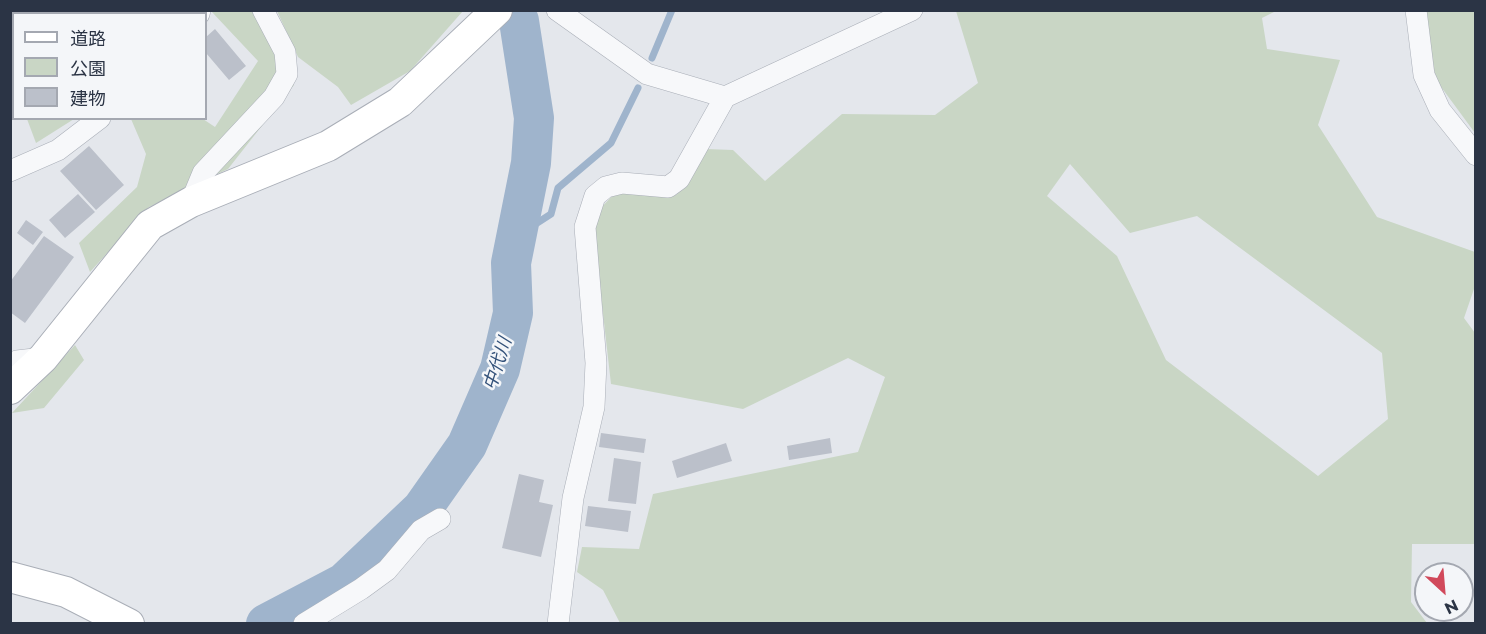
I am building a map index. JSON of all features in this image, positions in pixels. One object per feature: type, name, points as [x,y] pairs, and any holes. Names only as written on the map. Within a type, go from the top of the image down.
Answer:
[{"type":"street","points":[[190,202],[203,173],[274,97],[287,74],[285,52],[263,10]]},
{"type":"street","points":[[10,389],[43,358],[150,225],[190,202],[328,146],[400,102],[496,10]]},
{"type":"street","points":[[558,10],[647,74],[725,97]]},
{"type":"street","points":[[558,624],[573,498],[594,406],[596,363],[585,227],[595,196],[606,187],[622,183],[668,187],[679,179],[725,97],[912,10]]},
{"type":"street","points":[[1416,10],[1424,75],[1440,110],[1476,155]]},
{"type":"street","points":[[10,171],[58,150],[97,120]]},
{"type":"street","points":[[10,364],[43,358]]},
{"type":"street","points":[[304,624],[387,570],[421,530],[440,519]]},
{"type":"street","points":[[10,577],[66,592],[129,624]]},
{"type":"green space","points":[[11,10],[157,10],[155,12],[12,12],[12,78],[10,73]]},
{"type":"green space","points":[[211,11],[257,11],[294,85],[228,169],[149,207],[90,272],[79,243],[137,187],[146,154],[131,120],[204,120],[215,127],[258,61]]},
{"type":"green space","points":[[277,11],[463,11],[410,71],[351,105],[338,87],[298,57]]},
{"type":"green space","points":[[956,11],[1276,11],[1262,18],[1267,49],[1340,60],[1318,125],[1377,217],[1475,252],[1475,286],[1464,318],[1475,333],[1475,544],[1412,544],[1411,602],[1414,606],[1414,622],[1427,623],[620,623],[603,590],[577,572],[582,547],[639,549],[653,494],[858,452],[885,377],[848,358],[743,409],[611,384],[592,217],[619,189],[676,195],[706,149],[733,150],[765,181],[842,114],[935,115],[978,83]],"holes":[[[1070,164],[1130,233],[1197,216],[1382,353],[1388,419],[1318,476],[1166,360],[1117,256],[1047,196]]]},
{"type":"green space","points":[[1423,11],[1475,11],[1475,133],[1436,80]]},
{"type":"green space","points":[[28,120],[72,120],[36,143]]},
{"type":"green space","points":[[75,345],[84,360],[44,408],[12,413]]},
{"type":"building","points":[[215,29],[246,66],[229,80],[207,54],[207,36]]},
{"type":"building","points":[[89,146],[124,185],[96,210],[60,171]]},
{"type":"building","points":[[78,194],[95,212],[65,238],[49,220]]},
{"type":"building","points":[[26,220],[43,232],[33,245],[17,233]]},
{"type":"building","points":[[44,236],[74,257],[25,323],[10,312],[10,282]]},
{"type":"building","points":[[601,433],[646,439],[644,453],[599,447]]},
{"type":"building","points":[[830,438],[832,453],[789,460],[787,446]]},
{"type":"building","points":[[726,443],[732,461],[677,478],[672,461]]},
{"type":"building","points":[[614,458],[641,462],[636,504],[608,501]]},
{"type":"building","points":[[519,474],[544,480],[539,502],[553,505],[541,557],[502,548]]},
{"type":"building","points":[[588,506],[631,511],[628,532],[585,526]]},
{"type":"waterway","name":"中代川","points":[[266,624],[344,583],[422,509],[467,445],[500,369],[513,313],[511,263],[531,163],[534,118],[519,21],[515,10]]},
{"type":"waterway","points":[[652,58],[672,10]]},
{"type":"waterway","points":[[517,236],[551,214],[558,188],[611,143],[638,88]]}]
